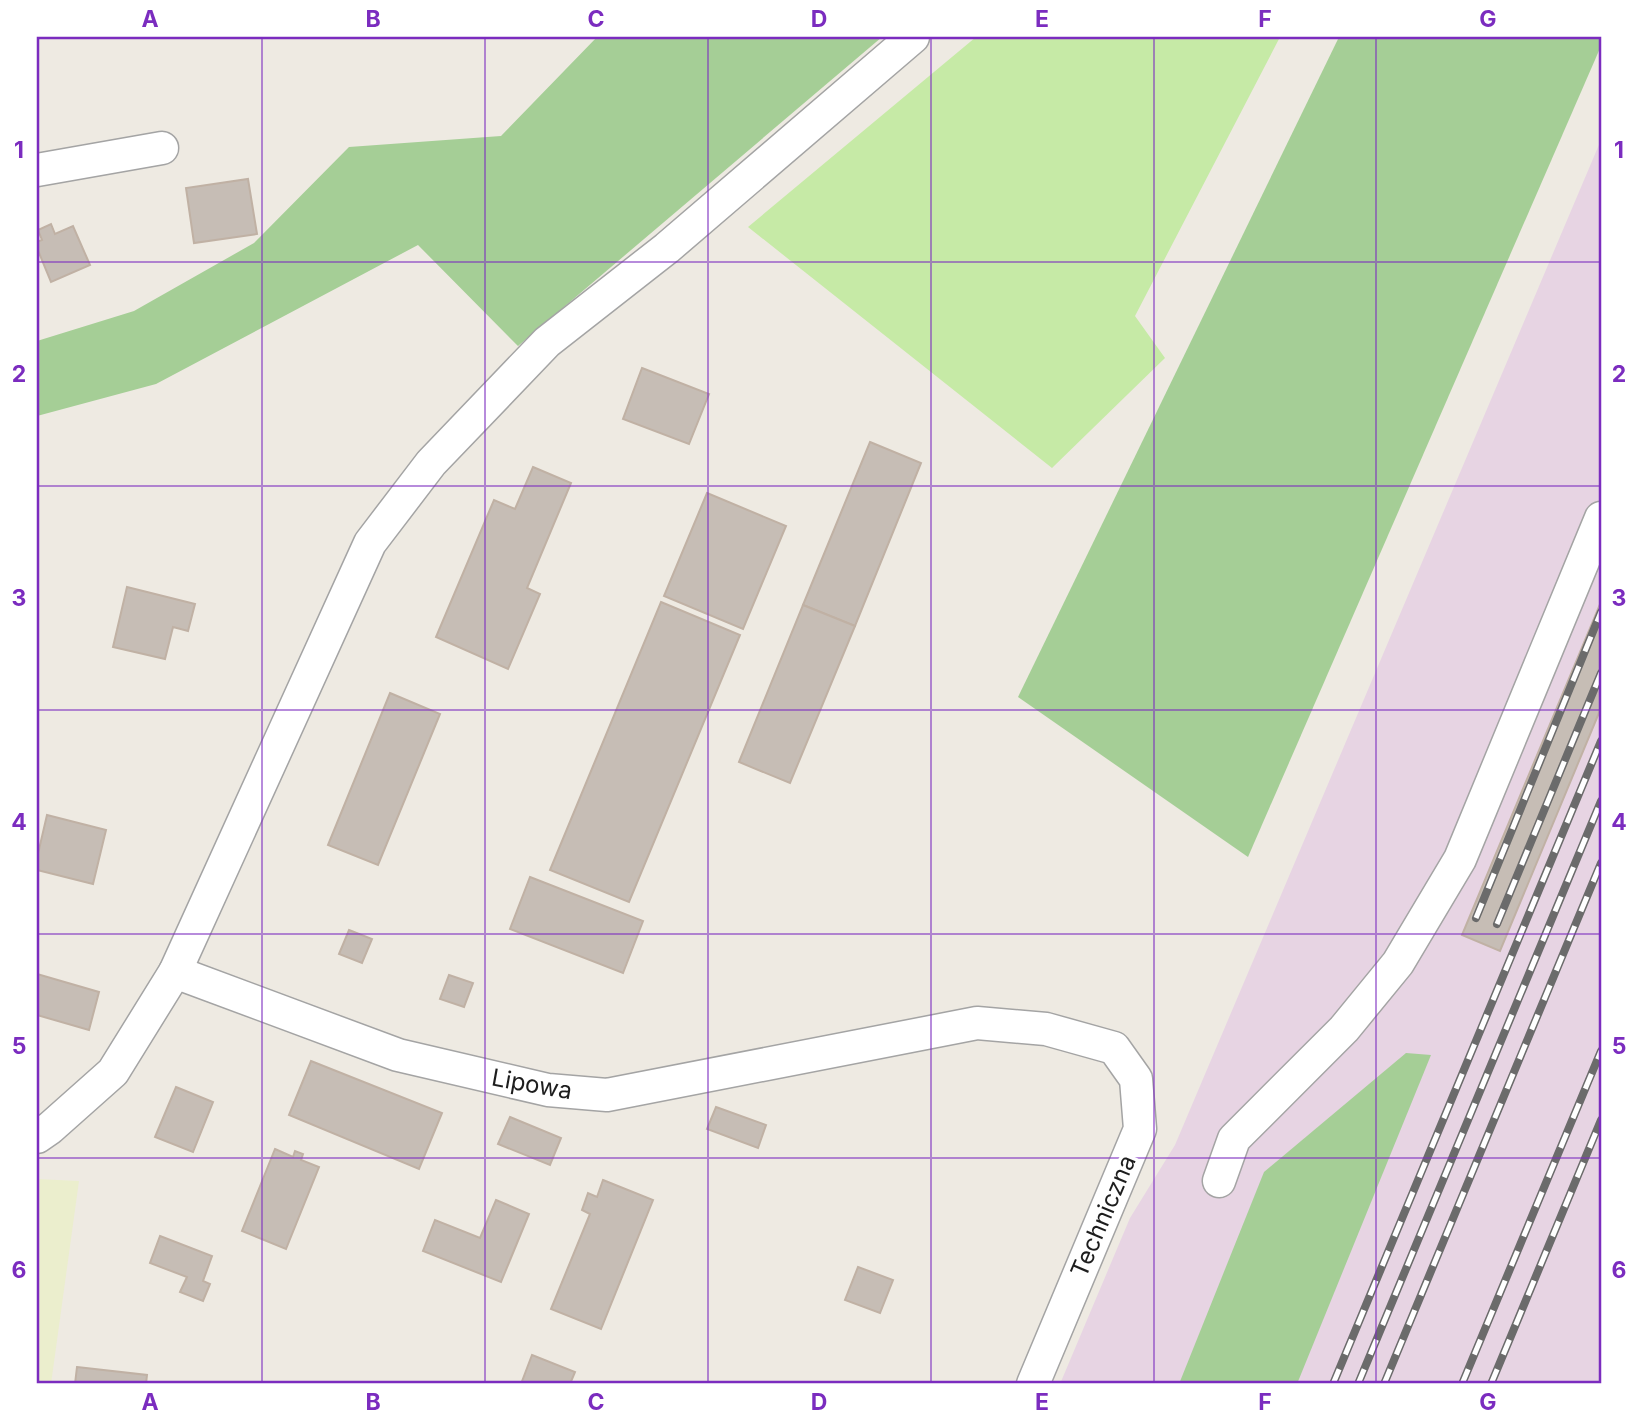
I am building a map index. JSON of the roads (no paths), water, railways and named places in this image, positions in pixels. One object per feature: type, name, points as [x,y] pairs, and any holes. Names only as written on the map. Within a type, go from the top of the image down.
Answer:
[{"type":"street","points":[[37,1138],[113,1072],[175,972],[370,543],[431,463],[547,342],[667,248],[913,37]]},
{"type":"street","points":[[37,170],[162,148]]},
{"type":"street","points":[[1219,1181],[1234,1139],[1344,1029],[1398,963],[1460,859],[1601,518]]},
{"type":"street","name":"Lipowa","points":[[175,972],[398,1055],[548,1090],[607,1095],[977,1023],[1046,1029],[1114,1048]]},
{"type":"street","name":"Techniczna","points":[[1033,1384],[1140,1129],[1136,1079],[1114,1048]]},
{"type":"railway","points":[[1476,918],[1601,612]]},
{"type":"railway","points":[[1497,924],[1601,673]]},
{"type":"railway","points":[[1333,1384],[1601,741]]},
{"type":"railway","points":[[1358,1384],[1601,801]]},
{"type":"railway","points":[[1384,1384],[1601,863]]},
{"type":"railway","points":[[1462,1384],[1601,1051]]},
{"type":"railway","points":[[1491,1384],[1601,1120]]}]
